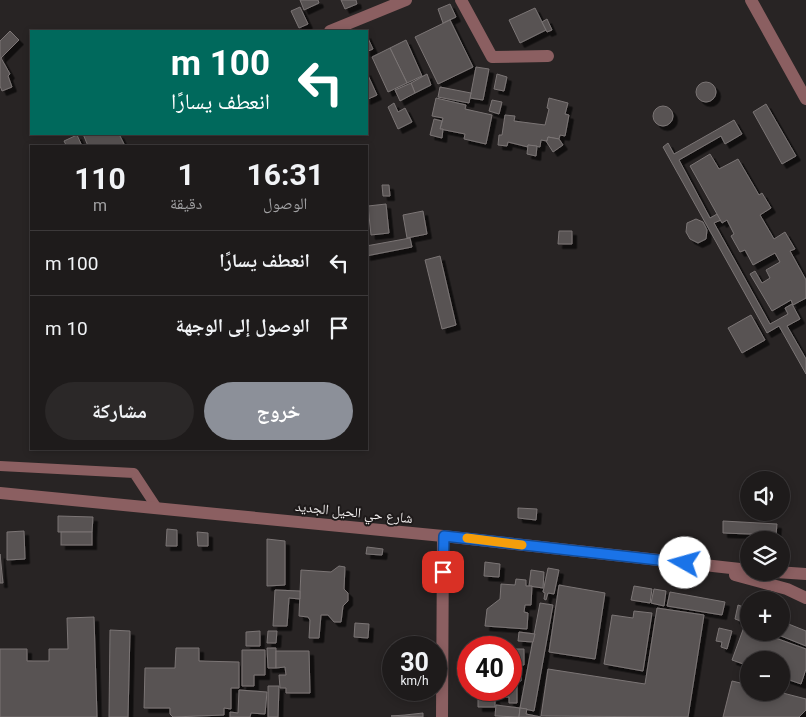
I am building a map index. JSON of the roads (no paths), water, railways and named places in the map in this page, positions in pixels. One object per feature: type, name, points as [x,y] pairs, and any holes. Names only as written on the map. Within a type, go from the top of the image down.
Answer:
[{"type":"street","points":[[332,30],[406,0]]},
{"type":"street","points":[[461,0],[492,57],[548,56]]},
{"type":"street","points":[[750,0],[806,98]]},
{"type":"street","name":"شارع حي الحيل الجديد","points":[[0,493],[444,536],[704,566]]},
{"type":"street","points":[[442,717],[444,536]]},
{"type":"street","points":[[704,566],[740,569]]},
{"type":"street","points":[[704,566],[787,589],[806,598]]},
{"type":"street","points":[[790,573],[806,574]]},
{"type":"lane","points":[[0,466],[134,472],[157,508]]}]
